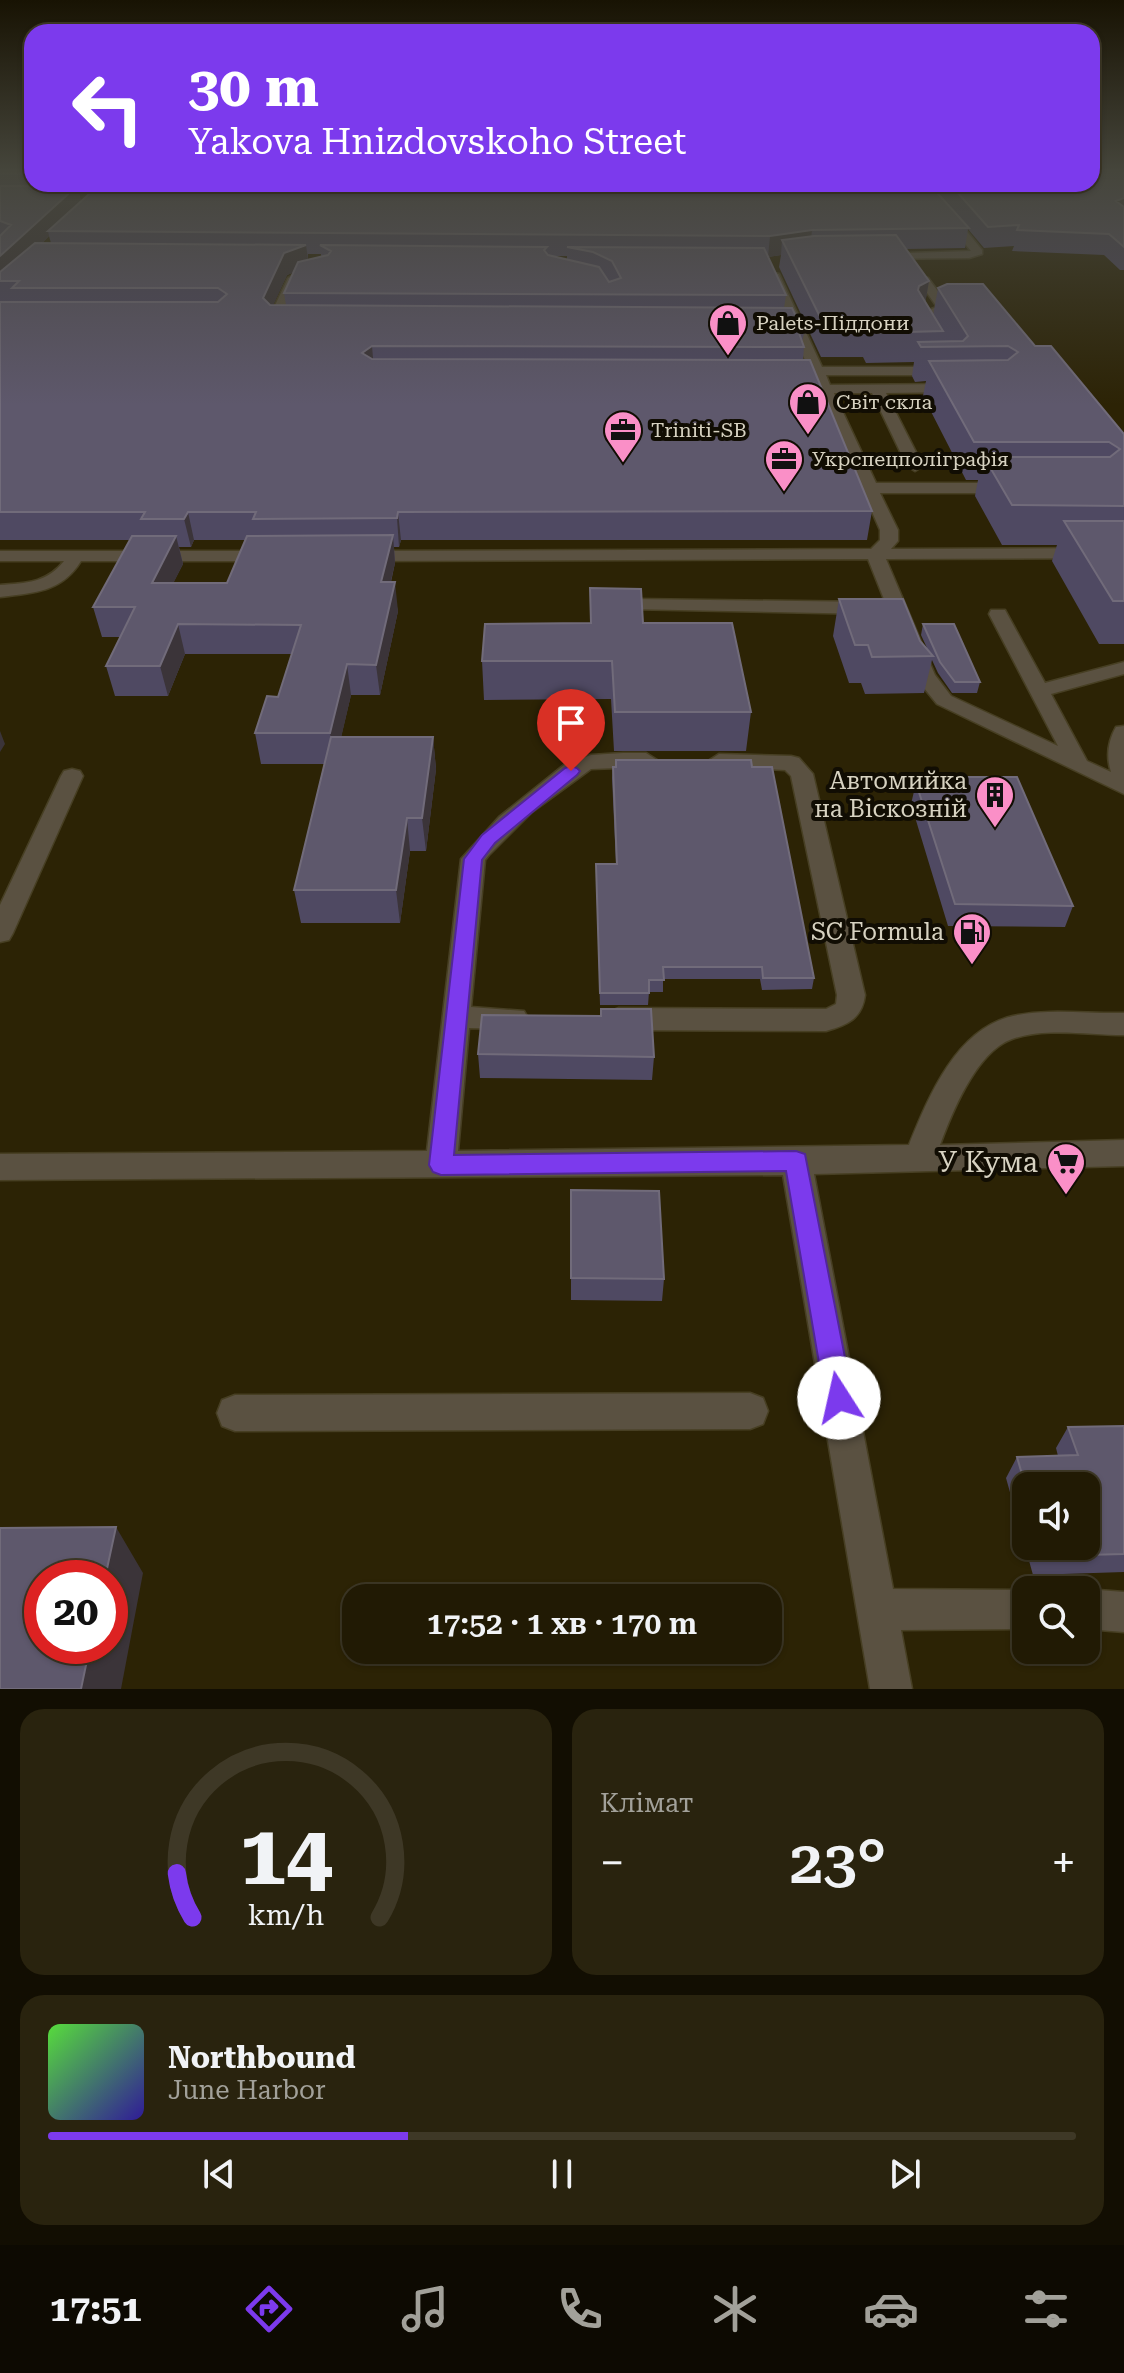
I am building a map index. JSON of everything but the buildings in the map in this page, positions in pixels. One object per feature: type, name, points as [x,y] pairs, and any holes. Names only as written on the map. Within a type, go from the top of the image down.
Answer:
[{"type":"street","points":[[858,257],[969,255],[978,252],[974,248]]},
{"type":"street","points":[[782,261],[768,263],[788,324],[891,536],[875,555]]},
{"type":"street","points":[[301,324],[279,324],[274,320],[294,278],[314,272]]},
{"type":"street","points":[[924,280],[944,308],[921,318],[929,332]]},
{"type":"street","points":[[816,379],[943,371],[952,367],[944,355]]},
{"type":"street","points":[[816,379],[877,388],[969,388]]},
{"type":"street","points":[[877,388],[915,466]]},
{"type":"street","points":[[870,488],[1020,488]]},
{"type":"street","points":[[342,556],[1124,553]]},
{"type":"street","points":[[875,555],[925,677],[944,700],[1124,787]]},
{"type":"street","points":[[0,556],[295,556]]},
{"type":"street","points":[[0,591],[52,584],[64,576],[76,556]]},
{"type":"street","points":[[635,605],[897,608]]},
{"type":"street","points":[[998,614],[1078,764]]},
{"type":"street","points":[[1039,691],[1124,668]]},
{"type":"street","points":[[1124,732],[1119,747],[1119,767],[1124,776]]},
{"type":"street","points":[[441,1165],[471,867],[479,849],[582,765],[608,760],[670,760]]},
{"type":"street","points":[[595,1018],[826,1020],[842,1016],[850,1008],[851,995],[799,768],[779,761],[701,761]]},
{"type":"street","points":[[0,933],[72,776]]},
{"type":"street","points":[[456,1017],[533,1018]]},
{"type":"street","points":[[920,1158],[934,1115],[974,1055],[993,1037],[1011,1027],[1124,1024]]},
{"type":"street","points":[[0,1167],[796,1161],[1124,1153]]},
{"type":"street","points":[[796,1161],[891,1689]]},
{"type":"street","points":[[235,1413],[750,1411]]},
{"type":"street","points":[[877,1610],[1012,1609]]},
{"type":"street","points":[[1100,1610],[1124,1612]]},
{"type":"place","name":"Palets-Піддони","points":[[728,357]]},
{"type":"place","name":"Світ скла","points":[[808,436]]},
{"type":"place","name":"Triniti-SB","points":[[623,464]]},
{"type":"place","name":"Укрспецполіграфія","points":[[784,493]]},
{"type":"place","name":"Автомийка на Віскозній","points":[[995,829]]},
{"type":"place","name":"SC Formula","points":[[972,966]]},
{"type":"place","name":"У Кума","points":[[1066,1196]]},
{"type":"route","points":[[571,771],[488,839],[473,859],[441,1165],[796,1161],[839,1398]]}]
